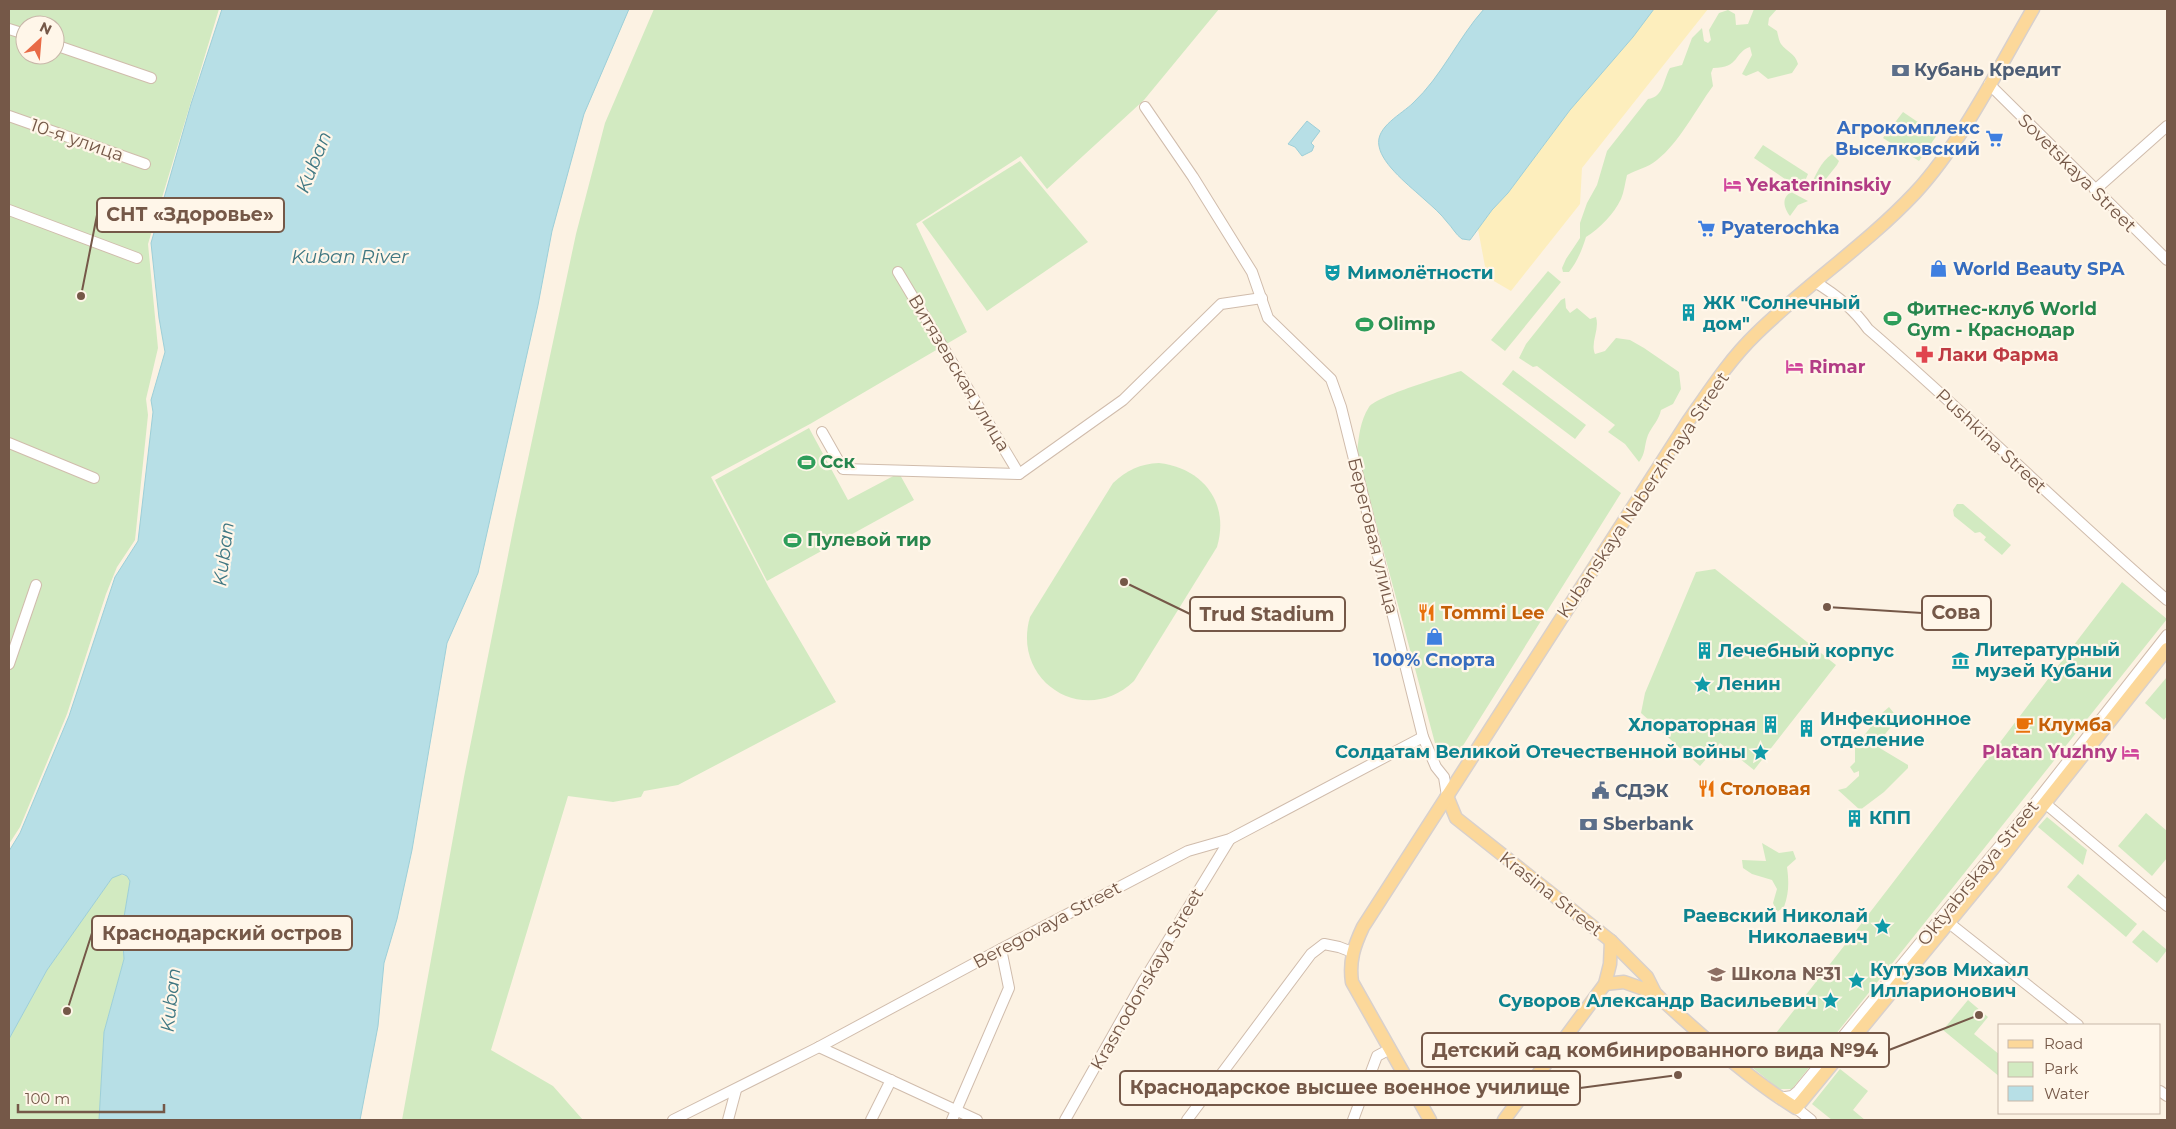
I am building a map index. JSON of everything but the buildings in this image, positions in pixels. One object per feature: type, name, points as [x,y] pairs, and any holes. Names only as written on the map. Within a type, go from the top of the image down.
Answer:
[{"type":"main road","name":"Kubanskaya Naberzhnaya Street","points":[[1352,952],[1362,927],[1712,387],[1755,335],[1815,282],[1874,235],[1915,193],[1946,153],[2033,9]]},
{"type":"main road","name":"Oktyabrskaya Street","points":[[1796,1108],[1945,920],[2167,649]]},
{"type":"main road","name":"Krasina Street","points":[[1447,796],[1456,818],[1611,941],[1647,977],[1655,993]]},
{"type":"main road","points":[[1504,1120],[1605,984],[1610,964],[1611,941]]},
{"type":"main road","points":[[1352,952],[1350,968],[1352,982],[1430,1120]]},
{"type":"main road","name":"Krasina Street","points":[[1605,984],[1624,982],[1655,993],[1735,1063],[1779,1098],[1796,1108]]},
{"type":"street","points":[[65,48],[151,78]]},
{"type":"street","name":"Sovetskaya Street","points":[[1989,84],[2167,260]]},
{"type":"street","name":"Береговая улица","points":[[1145,107],[1193,177],[1247,264],[1262,298],[1268,318],[1330,378],[1337,395],[1423,737],[1436,768],[1444,777],[1447,796]]},
{"type":"street","name":"10-я улица","points":[[9,116],[145,164]]},
{"type":"street","points":[[2095,190],[2167,126]]},
{"type":"street","points":[[9,210],[137,258]]},
{"type":"street","name":"Витязевская улица","points":[[898,272],[1019,474]]},
{"type":"street","name":"Pushkina Street","points":[[1815,282],[1831,292],[1861,318],[1868,329],[2090,533],[2167,600]]},
{"type":"street","points":[[822,432],[843,469],[1019,474],[1123,400],[1221,304],[1262,298]]},
{"type":"street","points":[[9,443],[94,478]]},
{"type":"street","points":[[9,664],[36,585]]},
{"type":"street","name":"Oktyabrskaya Street","points":[[2044,799],[2167,635]]},
{"type":"street","name":"Beregovaya Street","points":[[673,1120],[820,1047],[1001,948],[1188,851],[1230,838],[1423,737]]},
{"type":"street","points":[[2044,799],[2167,898]]},
{"type":"street","points":[[2044,799],[2167,906]]},
{"type":"street","name":"Krasnodonskaya Street","points":[[1065,1120],[1144,980],[1230,838]]},
{"type":"street","points":[[1945,920],[2077,1024]]},
{"type":"street","name":"Oktyabrskaya Street","points":[[1779,1098],[1792,1096],[1798,1091],[1945,920]]},
{"type":"street","points":[[1188,1120],[1311,954],[1324,944],[1352,952]]},
{"type":"street","points":[[954,1116],[1009,988],[1001,948]]},
{"type":"street","points":[[820,1047],[891,1080],[954,1116],[977,1120]]},
{"type":"street","points":[[1352,1120],[1377,1056],[1390,1048]]},
{"type":"street","points":[[871,1120],[891,1080]]},
{"type":"street","points":[[728,1120],[736,1090]]},
{"type":"street","name":"Krasina Street","points":[[1796,1108],[1811,1120]]},
{"type":"green space","points":[[9,9],[219,9],[148,244],[158,348],[146,399],[148,415],[135,540],[117,567],[106,594],[67,714],[20,827],[9,844]]},
{"type":"green space","points":[[654,9],[1219,9],[1144,100],[1047,189],[1021,156],[916,224],[967,332],[810,424],[711,477],[768,586],[836,702],[678,785],[644,791],[641,797],[613,802],[568,796],[491,1050],[553,1086],[583,1120],[402,1120],[464,777],[515,520],[576,234],[605,123]]},
{"type":"green space","points":[[1754,9],[1777,9],[1769,18],[1768,25],[1777,31],[1781,44],[1797,60],[1798,64],[1792,73],[1768,79],[1758,71],[1746,76],[1742,74],[1752,55],[1750,47],[1741,52],[1732,63],[1713,68],[1711,73],[1713,86],[1680,135],[1657,160],[1627,175],[1622,196],[1615,210],[1586,237],[1572,268],[1569,272],[1563,272],[1562,268],[1566,259],[1580,238],[1580,223],[1587,203],[1597,185],[1607,151],[1648,99],[1657,95],[1670,68],[1682,65],[1692,38],[1702,28],[1704,41],[1708,43],[1711,40],[1709,30],[1719,13],[1728,10],[1735,14],[1736,25],[1748,24]]},
{"type":"green space","points":[[1903,112],[1937,135],[1919,161],[1883,138]]},
{"type":"green space","points":[[1763,145],[1808,174],[1803,186],[1785,179],[1754,158]]},
{"type":"green space","points":[[1832,154],[1839,161],[1837,165],[1817,190],[1810,188],[1819,169]]},
{"type":"green space","points":[[1020,161],[1088,242],[987,311],[922,222]]},
{"type":"green space","points":[[1791,192],[1808,201],[1798,205],[1790,216],[1784,203],[1786,197]]},
{"type":"green space","points":[[1548,271],[1561,282],[1505,351],[1491,340]]},
{"type":"green space","points":[[1565,298],[1566,308],[1570,313],[1577,308],[1590,319],[1596,317],[1595,354],[1605,351],[1616,338],[1630,340],[1679,372],[1681,389],[1673,404],[1661,410],[1648,435],[1643,455],[1639,462],[1625,444],[1608,432],[1615,425],[1537,366],[1533,367],[1519,358],[1526,344],[1561,300]]},
{"type":"green space","points":[[1513,370],[1586,425],[1575,439],[1502,384]]},
{"type":"green space","points":[[1461,371],[1621,493],[1454,760],[1439,758],[1357,452],[1360,429],[1369,407],[1375,402],[1412,387]]},
{"type":"green space","name":"Пулевой тир","points":[[809,428],[848,500],[899,473],[914,500],[767,581],[715,480]]},
{"type":"green space","points":[[1159,463],[1175,466],[1188,472],[1200,480],[1209,490],[1216,502],[1220,516],[1217,547],[1134,681],[1115,694],[1094,700],[1075,699],[1056,691],[1042,678],[1031,661],[1027,640],[1030,617],[1113,483],[1134,468]]},
{"type":"green space","points":[[1957,504],[1963,504],[2011,545],[2002,555],[1984,540],[1986,537],[1980,532],[1975,533],[1954,516],[1953,510]]},
{"type":"green space","points":[[1715,569],[1836,665],[1754,770],[1720,743],[1700,766],[1641,713],[1645,693],[1696,572]]},
{"type":"green space","points":[[2122,582],[2167,619],[1792,1089],[1779,1089],[1748,1064],[1747,1059],[1754,1047],[1761,1052],[1807,994]]},
{"type":"green space","points":[[2167,677],[2167,716],[2164,720],[2145,703]]},
{"type":"green space","points":[[1889,707],[1898,718],[1878,743],[1878,747],[1908,765],[1908,768],[1884,792],[1860,810],[1838,790],[1846,788],[1859,776],[1859,771],[1854,773],[1850,767],[1855,762],[1855,747],[1881,714]]},
{"type":"green space","points":[[2146,813],[2167,831],[2167,858],[2152,876],[2118,846]]},
{"type":"green space","points":[[2047,817],[2087,850],[2083,865],[2038,827]]},
{"type":"green space","points":[[1762,843],[1779,853],[1793,851],[1796,859],[1787,867],[1787,897],[1784,907],[1777,912],[1773,903],[1777,889],[1772,880],[1752,874],[1743,868],[1742,860],[1766,861]]},
{"type":"green space","points":[[117,874],[127,876],[130,881],[122,929],[124,959],[104,1032],[99,1120],[9,1120],[9,1039],[47,970],[112,878]]},
{"type":"green space","points":[[2078,874],[2137,924],[2126,937],[2067,887]]},
{"type":"green space","points":[[2143,930],[2167,950],[2157,963],[2132,942]]},
{"type":"green space","points":[[1968,1000],[1988,1017],[1974,1034],[1998,1053],[1998,1075],[1943,1030]]},
{"type":"green space","points":[[1840,1069],[1868,1091],[1853,1110],[1865,1120],[1832,1120],[1812,1104]]},
{"type":"sand","points":[[1654,9],[1708,9],[1582,168],[1580,204],[1511,291],[1487,277],[1478,229],[1508,193],[1570,110],[1633,37]]},
{"type":"water","name":"Kuban River","points":[[222,9],[629,9],[584,114],[552,231],[538,305],[478,573],[447,643],[412,850],[397,919],[384,963],[378,1026],[360,1120],[99,1120],[104,1032],[124,959],[122,929],[130,881],[127,876],[122,874],[112,878],[47,970],[9,1039],[9,851],[20,833],[69,716],[115,577],[138,541],[153,412],[151,400],[165,352],[159,318],[151,243],[191,104]]},
{"type":"water","points":[[1484,9],[1654,9],[1633,37],[1570,110],[1508,193],[1469,240],[1462,239],[1440,213],[1391,168],[1381,153],[1379,139],[1385,127],[1413,103],[1433,81]]},
{"type":"water","points":[[1307,121],[1320,131],[1311,143],[1314,146],[1312,151],[1302,156],[1295,147],[1288,144]]},
{"type":"place","name":"Кубань Кредит","points":[[1900,70]]},
{"type":"place","name":"Агрокомплекс Выселковский","points":[[1994,138]]},
{"type":"place","name":"Yekaterininskiy","points":[[1732,185]]},
{"type":"place","name":"Pyaterochka","points":[[1707,228]]},
{"type":"place","name":"World Beauty SPA","points":[[1939,269]]},
{"type":"place","name":"Мимолётности","points":[[1333,273]]},
{"type":"place","name":"СНТ «Здоровье»","points":[[81,296]]},
{"type":"place","name":"ЖК \"Солнечный дом\"","points":[[1689,313]]},
{"type":"place","name":"Фитнес-клуб World Gym - Краснодар","points":[[1893,319]]},
{"type":"place","name":"Olimp","points":[[1364,324]]},
{"type":"place","name":"Лаки Фарма","points":[[1924,355]]},
{"type":"place","name":"Rimar","points":[[1795,367]]},
{"type":"place","name":"Сск","points":[[806,462]]},
{"type":"place","name":"Пулевой тир","points":[[793,540]]},
{"type":"place","name":"Trud Stadium","points":[[1124,582]]},
{"type":"place","name":"Сова","points":[[1827,607]]},
{"type":"place","name":"Tommi Lee","points":[[1427,613]]},
{"type":"place","name":"100% Спорта","points":[[1434,637]]},
{"type":"place","name":"Лечебный корпус","points":[[1704,651]]},
{"type":"place","name":"Литературный музей Кубани","points":[[1961,660]]},
{"type":"place","name":"Ленин","points":[[1703,684]]},
{"type":"place","name":"Хлораторная","points":[[1770,725]]},
{"type":"place","name":"Клумба","points":[[2024,725]]},
{"type":"place","name":"Инфекционное отделение","points":[[1806,729]]},
{"type":"place","name":"Солдатам Великой Отечественной войны","points":[[1760,752]]},
{"type":"place","name":"Platan Yuzhny","points":[[2131,752]]},
{"type":"place","name":"Столовая","points":[[1706,789]]},
{"type":"place","name":"СДЭК","points":[[1601,791]]},
{"type":"place","name":"КПП","points":[[1855,818]]},
{"type":"place","name":"Sberbank","points":[[1589,824]]},
{"type":"place","name":"Раевский Николай Николаевич","points":[[1882,926]]},
{"type":"place","name":"Школа №31","points":[[1717,974]]},
{"type":"place","name":"Кутузов Михаил Илларионович","points":[[1856,980]]},
{"type":"place","name":"Суворов Александр Васильевич","points":[[1831,1001]]},
{"type":"place","name":"Краснодарский остров","points":[[67,1011]]},
{"type":"place","name":"Детский сад комбинированного вида №94","points":[[1979,1015]]},
{"type":"place","name":"Краснодарское высшее военное училище","points":[[1678,1075]]},
{"type":"water label","name":"Kuban","points":[[313,162]]},
{"type":"water label","name":"Kuban","points":[[223,554]]},
{"type":"water label","name":"Kuban","points":[[170,1000]]}]
